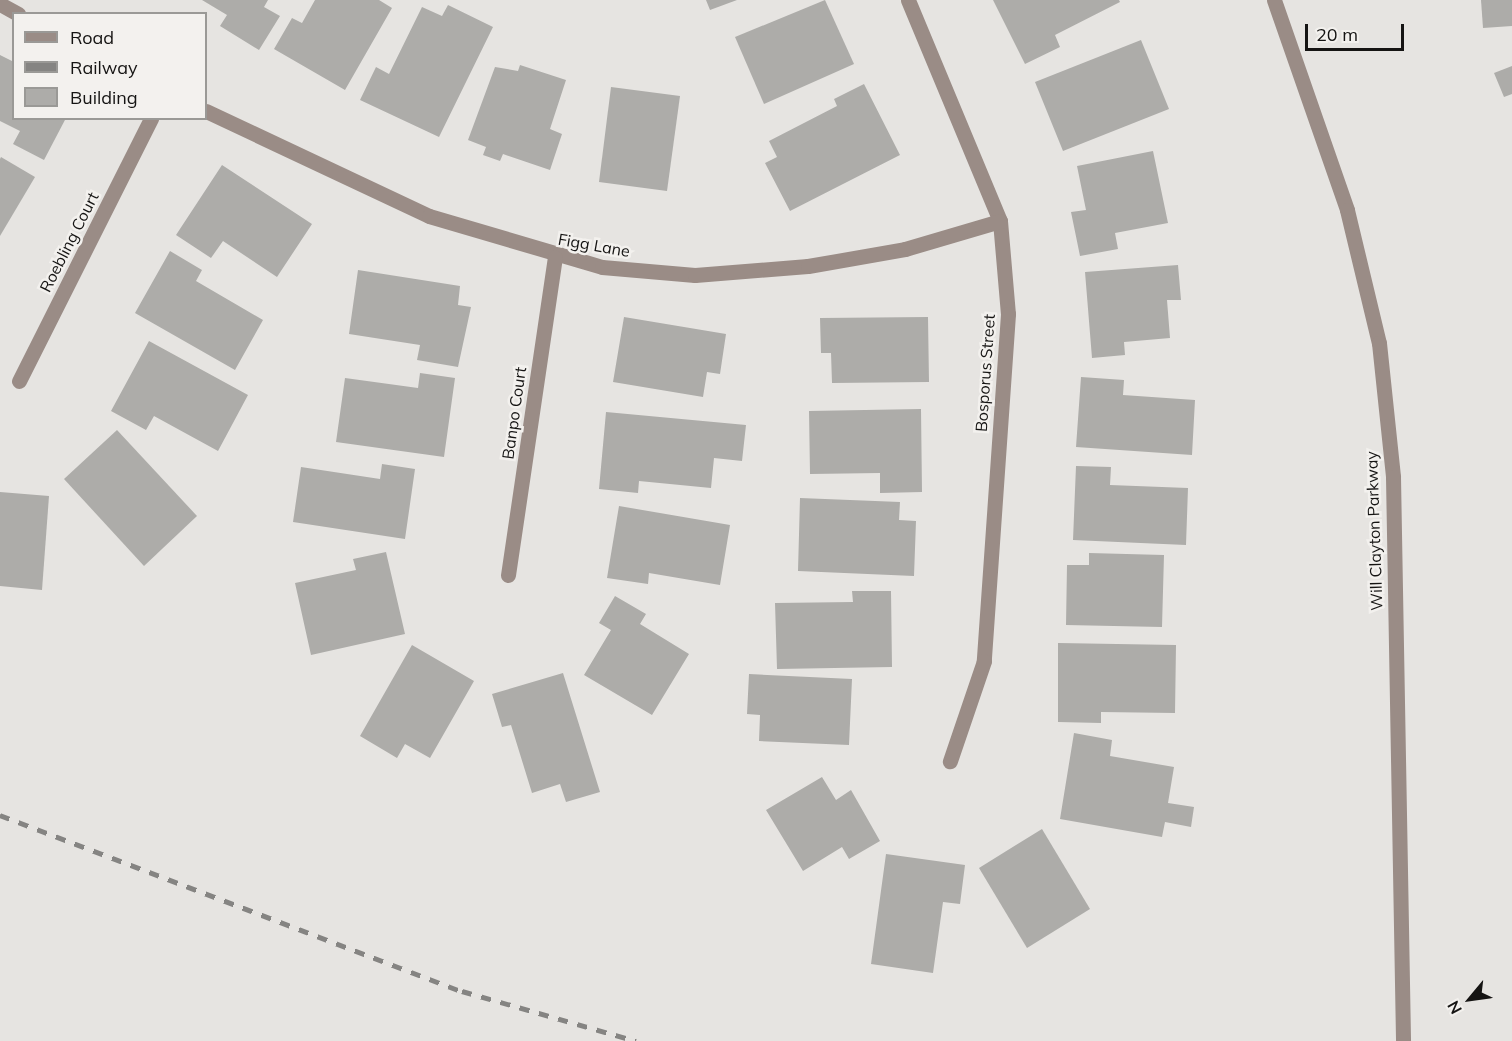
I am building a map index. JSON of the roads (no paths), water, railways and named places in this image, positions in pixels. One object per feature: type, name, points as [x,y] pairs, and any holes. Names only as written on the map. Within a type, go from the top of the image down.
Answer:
[{"type":"street","name":"Bosporus Street","points":[[908,0],[1000,221],[1008,314],[984,661],[950,761]]},
{"type":"street","name":"Will Clayton Parkway","points":[[1274,0],[1347,210],[1379,342],[1393,477],[1399,963],[1403,1041]]},
{"type":"street","points":[[0,4],[14,12]]},
{"type":"street","name":"Figg Lane","points":[[207,111],[429,216],[555,257],[695,275],[808,266],[905,249],[1000,221]]},
{"type":"street","name":"Roebling Court","points":[[19,381],[150,120]]},
{"type":"street","name":"Banpo Court","points":[[508,575],[555,257]]},
{"type":"railway","points":[[0,815],[462,991],[636,1041]]}]
